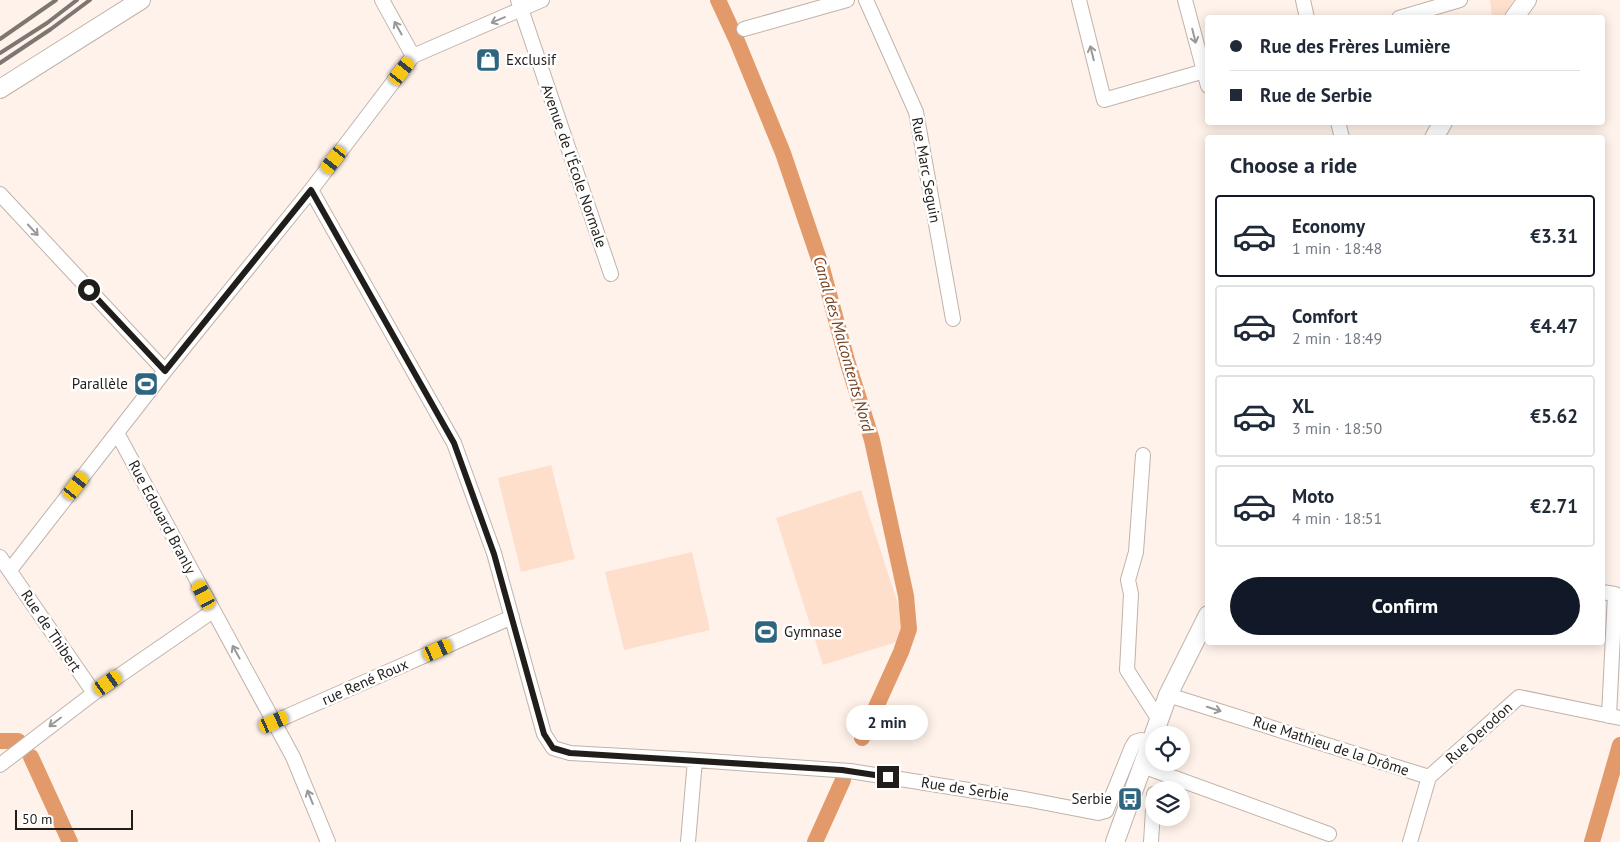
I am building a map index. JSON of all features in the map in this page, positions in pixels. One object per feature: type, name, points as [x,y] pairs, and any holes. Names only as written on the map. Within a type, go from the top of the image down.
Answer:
[{"type":"street","points":[[0,89],[141,0]]},
{"type":"street","points":[[382,0],[413,56]]},
{"type":"street","points":[[10,570],[165,371],[311,190],[413,56],[520,5],[542,0]]},
{"type":"street","points":[[744,29],[847,0]]},
{"type":"street","name":"Rue Marc Seguin","points":[[866,0],[916,112],[953,318]]},
{"type":"street","points":[[1079,0],[1104,100],[1205,71],[1184,0]]},
{"type":"street","points":[[1302,0],[1306,15]]},
{"type":"street","points":[[1408,15],[1460,0]]},
{"type":"street","points":[[1516,15],[1527,0]]},
{"type":"street","name":"Avenue de l'École Normale","points":[[520,5],[611,274]]},
{"type":"street","points":[[311,190],[454,443],[494,554],[512,617]]},
{"type":"street","points":[[0,194],[165,371]]},
{"type":"street","name":"Rue Edouard Branly","points":[[117,433],[294,757],[328,842]]},
{"type":"street","points":[[1143,455],[1136,552],[1128,580],[1131,594],[1127,670],[1159,720]]},
{"type":"street","name":"Rue de Thibert","points":[[0,557],[94,693]]},
{"type":"street","points":[[1605,592],[1615,594],[1615,717]]},
{"type":"street","points":[[0,765],[94,693],[213,611]]},
{"type":"street","name":"rue René Roux","points":[[274,722],[512,617]]},
{"type":"street","name":"Rue de Serbie","points":[[512,617],[544,734],[553,748],[570,753],[846,771],[1025,799],[1098,813],[1106,811],[1135,742],[1141,740],[1145,741]]},
{"type":"street","points":[[1157,726],[1168,695],[1205,621]]},
{"type":"street","name":"Rue Mathieu de la Drôme","points":[[1168,695],[1429,777],[1410,842]]},
{"type":"street","name":"Rue Derodon","points":[[1429,777],[1519,697],[1615,717]]},
{"type":"street","points":[[688,842],[695,760]]},
{"type":"street","points":[[1114,842],[1148,771]]},
{"type":"street","points":[[1157,771],[1329,834]]},
{"type":"street","points":[[1150,842],[1151,826]]},
{"type":"shaded area","points":[[1490,0],[1514,0],[1504,15],[1492,15]]},
{"type":"shaded area","points":[[551,465],[575,559],[521,572],[498,478]]},
{"type":"shaded area","points":[[861,490],[909,638],[823,665],[776,518]]},
{"type":"shaded area","points":[[692,552],[710,630],[624,650],[605,572]]},
{"type":"waterway","name":"Canal des Malcontents Nord","points":[[718,0],[783,153],[822,268],[848,364],[872,440],[906,596],[909,629],[901,652],[862,738]]},
{"type":"waterway","points":[[0,741],[18,741]]},
{"type":"waterway","points":[[1592,842],[1620,745]]},
{"type":"waterway","points":[[31,757],[70,842]]},
{"type":"waterway","name":"Canal des Malcontents Nord","points":[[815,842],[843,780]]},
{"type":"railway","points":[[0,39],[56,0]]},
{"type":"railway","points":[[0,53],[47,23],[77,0]]},
{"type":"railway","points":[[0,63],[90,0]]},
{"type":"place","name":"Exclusif","points":[[488,60]]},
{"type":"place","name":"Parallèle","points":[[146,384]]},
{"type":"place","name":"Gymnase","points":[[766,632]]},
{"type":"place","name":"Serbie","points":[[1130,799]]},
{"type":"route","points":[[89,290],[165,371],[311,190],[454,443],[494,554],[544,734],[553,748],[570,753],[842,770],[888,777]]}]
